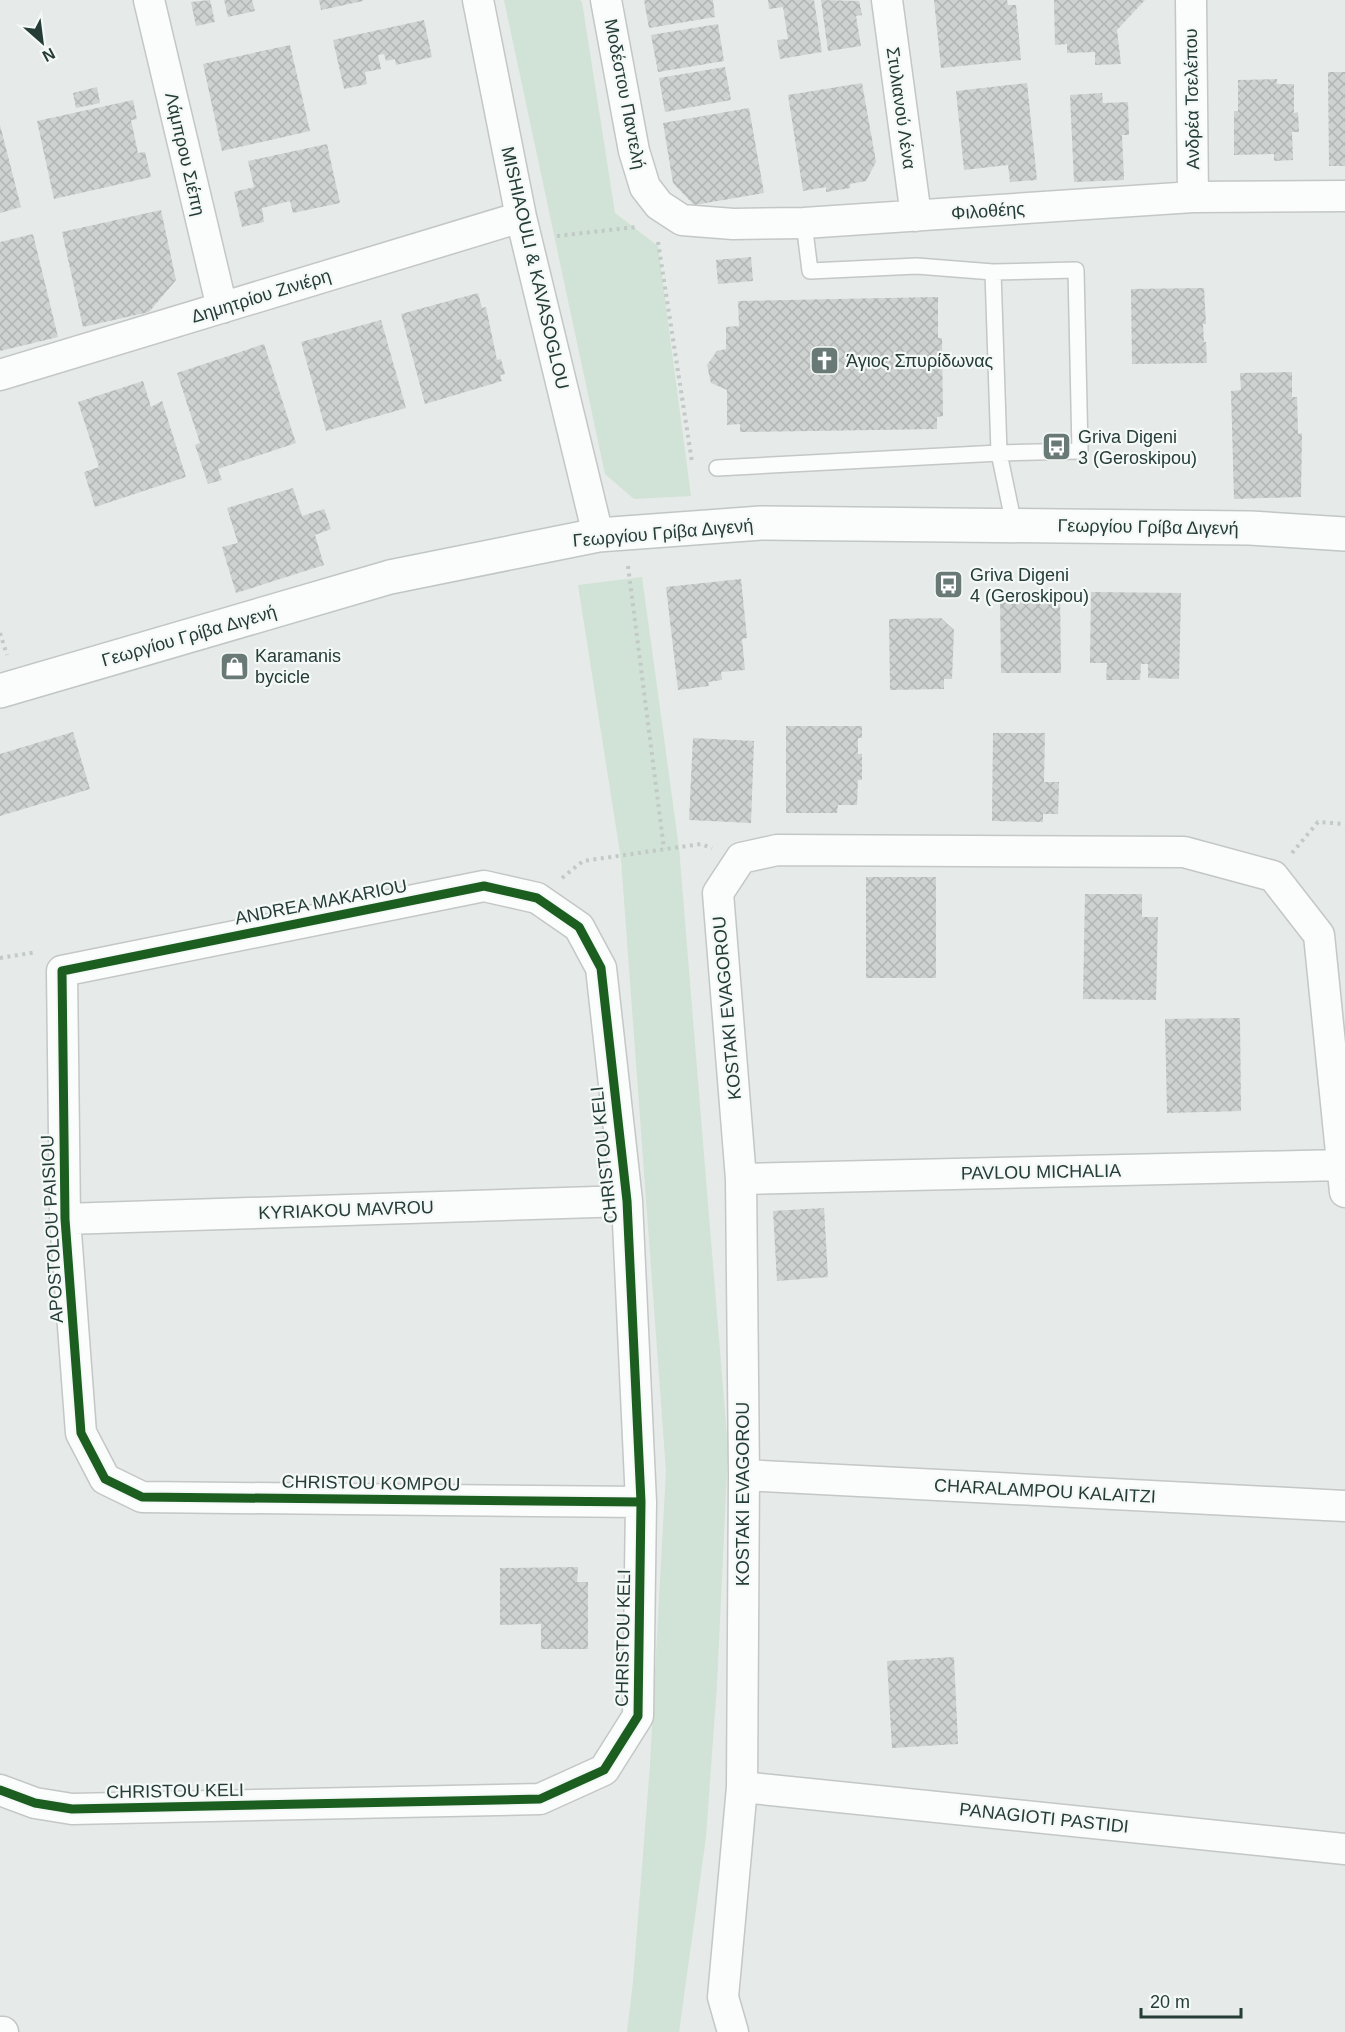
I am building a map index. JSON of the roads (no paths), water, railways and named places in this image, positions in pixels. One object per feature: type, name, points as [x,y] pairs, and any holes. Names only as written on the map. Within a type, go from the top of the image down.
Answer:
[{"type":"street","name":"Λάμπρου Σιέπη","points":[[149,0],[222,308]]},
{"type":"street","name":"MISHIAOULI & KAVASOGLOU","points":[[478,0],[524,229],[611,534]]},
{"type":"street","name":"Μοδέστου Παντελή","points":[[606,0],[633,152],[653,206]]},
{"type":"street","name":"Στυλιανού Λένα","points":[[887,0],[916,216]]},
{"type":"street","name":"Ανδρέα Τσελέπου","points":[[1191,0],[1193,197]]},
{"type":"street","name":"Φιλοθέης","points":[[653,206],[682,220],[733,224],[804,223],[1193,197],[1345,196]]},
{"type":"street","name":"Δημητρίου Ζινιέρη","points":[[0,375],[222,308],[524,229]]},
{"type":"street","name":"Γεωργίου Γρίβα Διγενή","points":[[0,691],[390,578],[611,534],[761,523],[1250,528],[1345,534]]},
{"type":"street","name":"KOSTAKI EVAGOROU","points":[[733,2032],[723,1997],[742,1787],[744,1475],[741,1179],[718,893],[741,858],[777,850],[1184,852],[1273,876],[1319,935],[1343,1178]]},
{"type":"street","name":"ANDREA MAKARIOU","points":[[62,971],[484,886],[537,898],[579,927]]},
{"type":"street","name":"CHRISTOU KELI","points":[[0,1790],[35,1803],[72,1809],[540,1799],[604,1770],[638,1716],[641,1502],[627,1201],[601,968],[579,927]]},
{"type":"street","name":"APOSTOLOU PAISIOU","points":[[62,971],[65,1219],[81,1433],[105,1479]]},
{"type":"street","name":"PAVLOU MICHALIA","points":[[741,1179],[1343,1178]]},
{"type":"street","name":"KYRIAKOU MAVROU","points":[[65,1219],[627,1201]]},
{"type":"street","name":"CHARALAMPOU KALAITZI","points":[[744,1475],[1345,1506]]},
{"type":"street","name":"CHRISTOU KOMPOU","points":[[105,1479],[142,1497],[641,1502]]},
{"type":"street","name":"PANAGIOTI PASTIDI","points":[[742,1787],[1345,1849]]},
{"type":"lane","points":[[717,468],[999,453],[1080,452],[1076,270],[993,272],[917,266],[810,271],[804,223]]},
{"type":"lane","points":[[993,272],[999,453],[1014,525]]},
{"type":"place","name":"Άγιος Σπυρίδωνας","points":[[825,361]]},
{"type":"place","name":"Griva Digeni 3 (Geroskipou)","points":[[1057,447]]},
{"type":"place","name":"Griva Digeni 4 (Geroskipou)","points":[[949,585]]},
{"type":"place","name":"Karamanis bycicle","points":[[234,666]]}]
